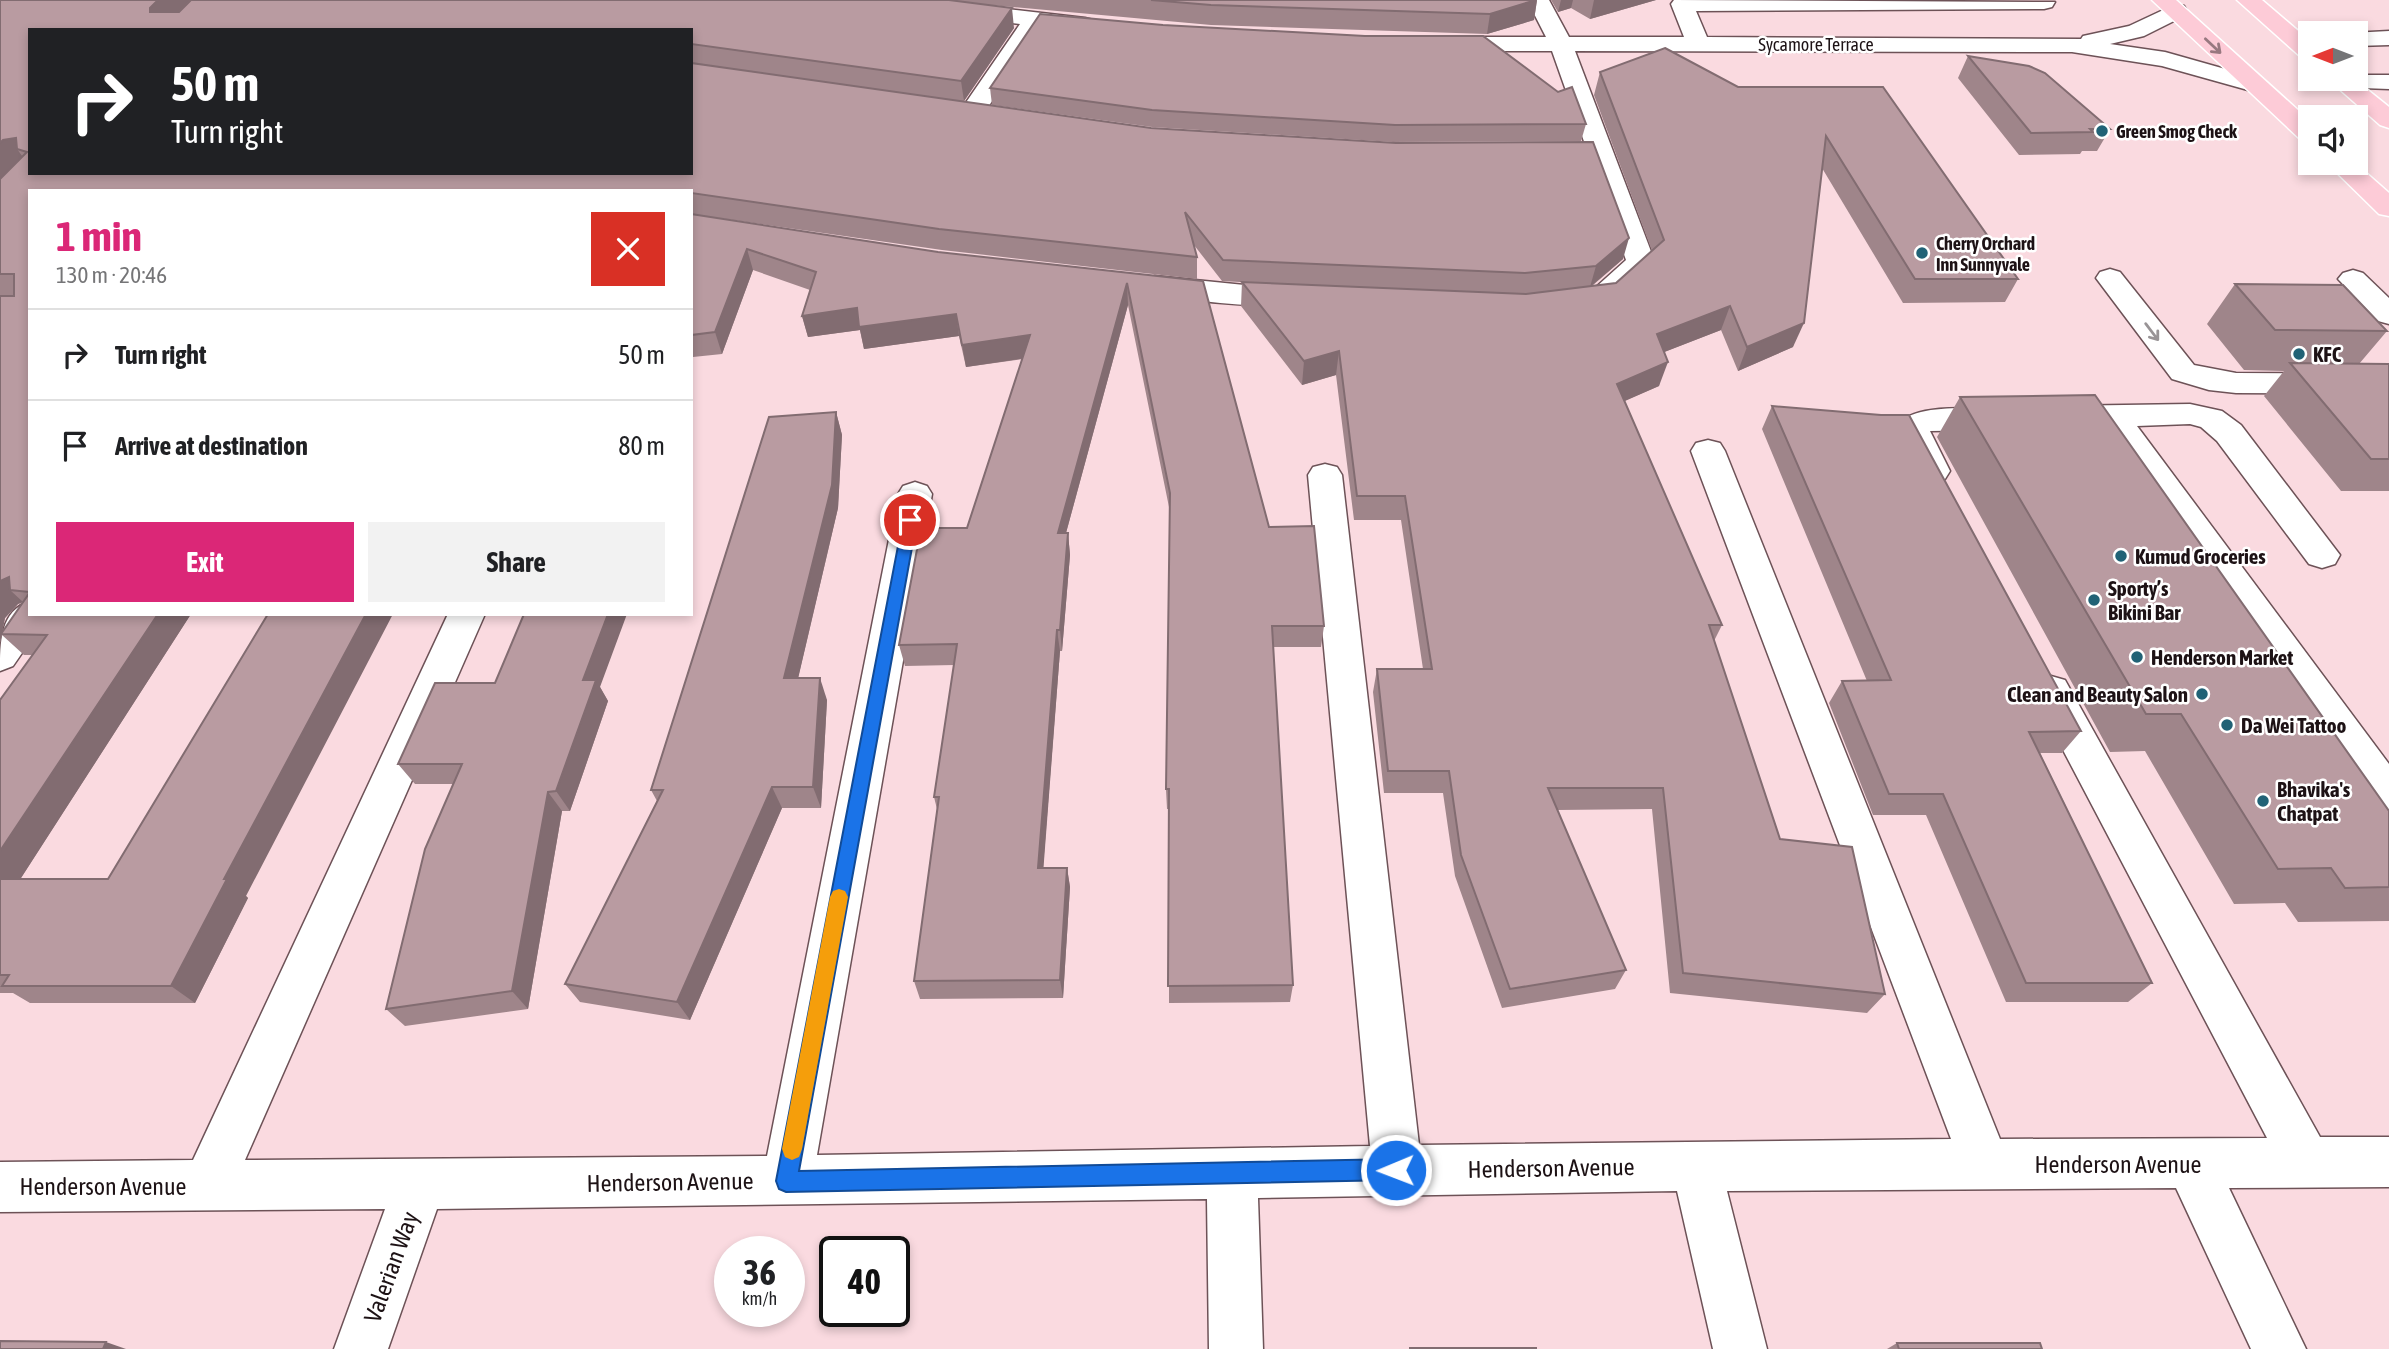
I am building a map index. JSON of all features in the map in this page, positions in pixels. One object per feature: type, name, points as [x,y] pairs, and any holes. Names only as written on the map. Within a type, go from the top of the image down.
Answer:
[{"type":"main road","points":[[2248,0],[2298,39]]},
{"type":"main road","points":[[2169,6],[2298,124]]},
{"type":"main road","points":[[2354,91],[2389,120]]},
{"type":"main road","points":[[2353,175],[2389,208]]},
{"type":"street","points":[[872,0],[1112,28]]},
{"type":"street","points":[[1538,0],[1561,44],[1587,152],[1641,262],[1599,298],[1573,300]]},
{"type":"street","points":[[1698,44],[1682,4],[2043,2],[2042,0]]},
{"type":"street","name":"Sycamore Terrace","points":[[2072,45],[2136,31],[2169,6]]},
{"type":"street","points":[[971,114],[1034,21]]},
{"type":"street","points":[[2368,39],[2389,38]]},
{"type":"street","name":"Sycamore Terrace","points":[[1416,43],[2072,45],[2165,59],[2255,85]]},
{"type":"street","points":[[2368,82],[2389,82]]},
{"type":"street","points":[[944,110],[996,117]]},
{"type":"street","points":[[2110,278],[2183,372],[2197,378],[2217,383],[2389,384]]},
{"type":"street","points":[[2353,279],[2389,315]]},
{"type":"street","points":[[1135,283],[1231,294],[1327,298]]},
{"type":"street","points":[[1952,506],[1914,438],[1913,426],[1925,421],[2190,414],[2211,418],[2229,433],[2322,555]]},
{"type":"street","points":[[2113,416],[2389,796]]},
{"type":"street","points":[[1708,451],[1985,1164]]},
{"type":"street","points":[[1325,475],[1396,1170]]},
{"type":"street","points":[[786,1181],[915,494]]},
{"type":"street","points":[[0,656],[30,616]]},
{"type":"street","points":[[208,1185],[466,616]]},
{"type":"street","points":[[2037,664],[2307,1163]]},
{"type":"street","name":"Henderson Avenue","points":[[0,1187],[786,1181],[1696,1166],[2389,1162]]},
{"type":"street","points":[[2190,1163],[2279,1349]]},
{"type":"street","points":[[1696,1166],[1740,1349]]},
{"type":"street","points":[[1232,1173],[1236,1349]]},
{"type":"street","name":"Valerian Way","points":[[361,1349],[420,1184]]},
{"type":"building","points":[[0,0],[158,0],[150,8],[150,12],[179,12],[191,0],[949,0],[1012,8],[961,81],[693,44],[693,28],[28,28],[28,175],[693,175],[693,63],[1151,128],[1396,143],[1593,142],[1629,238],[1596,266],[1525,273],[1223,260],[1185,212],[1197,257],[939,229],[693,193],[693,189],[28,189],[28,592],[10,590],[9,577],[0,581],[0,296],[14,296],[14,274],[0,274],[0,179],[27,152],[17,149],[16,138],[0,143]]},
{"type":"building","points":[[1151,0],[1536,0],[1490,14],[1211,5]]},
{"type":"building","points":[[1040,14],[1163,25],[1365,36],[1483,36],[1558,92],[1572,87],[1586,124],[1395,125],[1152,110],[990,88]]},
{"type":"building","points":[[1665,48],[1738,87],[1883,87],[2018,279],[1915,279],[1826,136],[1804,323],[1747,347],[1730,306],[1657,334],[1668,362],[1617,384],[1722,625],[1709,625],[1780,839],[1852,847],[1885,994],[1683,973],[1663,788],[1548,788],[1626,970],[1510,989],[1461,855],[1449,771],[1388,771],[1377,669],[1432,669],[1405,496],[1357,496],[1339,351],[1304,361],[1242,282],[1526,294],[1616,283],[1664,240],[1600,72]]},
{"type":"building","points":[[1968,56],[2029,66],[2045,73],[2110,129],[2090,129],[2093,132],[2031,133]]},
{"type":"building","points":[[693,214],[938,252],[1203,281],[1269,527],[1314,526],[1324,626],[1272,626],[1293,985],[1168,986],[1169,789],[1166,789],[1170,493],[1127,283],[1058,533],[1068,533],[1060,630],[1057,630],[1038,868],[1067,868],[1060,980],[914,981],[939,797],[934,797],[957,644],[899,645],[921,528],[967,528],[1030,335],[962,345],[956,314],[859,327],[857,308],[802,316],[816,272],[747,249],[715,332],[693,335]]},
{"type":"building","points":[[2235,284],[2343,285],[2387,331],[2275,330]]},
{"type":"building","points":[[2290,363],[2389,364],[2389,459],[2371,459]]},
{"type":"building","points":[[2095,395],[2389,811],[2389,887],[2345,888],[2331,868],[2278,869],[2181,714],[2146,714],[1960,397]]},
{"type":"building","points":[[1772,406],[1909,415],[2081,731],[2029,732],[2152,983],[2026,983],[1943,794],[1889,794],[1842,681],[1891,680]]},
{"type":"building","points":[[836,412],[832,485],[784,678],[820,678],[813,787],[772,787],[677,1002],[565,984],[663,790],[651,790],[769,417]]},
{"type":"building","points":[[28,595],[28,616],[157,616],[0,851],[0,700],[47,635],[1,634]]},
{"type":"building","points":[[267,616],[365,616],[224,879],[227,879],[171,986],[2,986],[9,975],[0,975],[0,879],[108,879]]},
{"type":"building","points":[[523,616],[607,616],[583,680],[596,680],[556,791],[548,792],[512,991],[386,1009],[425,849],[462,764],[398,764],[435,683],[495,683]]},
{"type":"building","points":[[0,1341],[106,1342],[103,1349],[0,1349]]},
{"type":"building","points":[[1897,1343],[2040,1343],[2042,1349],[1899,1349]]},
{"type":"building","points":[[1536,1348],[1536,1349],[1410,1349]]},
{"type":"slow traffic","points":[[792,1149],[839,897]]},
{"type":"place","name":"Green Smog Check","points":[[2102,131]]},
{"type":"place","name":"Cherry Orchard Inn Sunnyvale","points":[[1922,253]]},
{"type":"place","name":"KFC","points":[[2299,354]]},
{"type":"place","name":"Kumud Groceries","points":[[2121,556]]},
{"type":"place","name":"Sporty’s Bikini Bar","points":[[2094,600]]},
{"type":"place","name":"Henderson Market","points":[[2137,657]]},
{"type":"place","name":"Clean and Beauty Salon","points":[[2202,694]]},
{"type":"place","name":"Da Wei Tattoo","points":[[2227,725]]},
{"type":"place","name":"Bhavika's Chatpat","points":[[2263,801]]},
{"type":"route","points":[[910,520],[786,1181],[1396,1170]]}]
